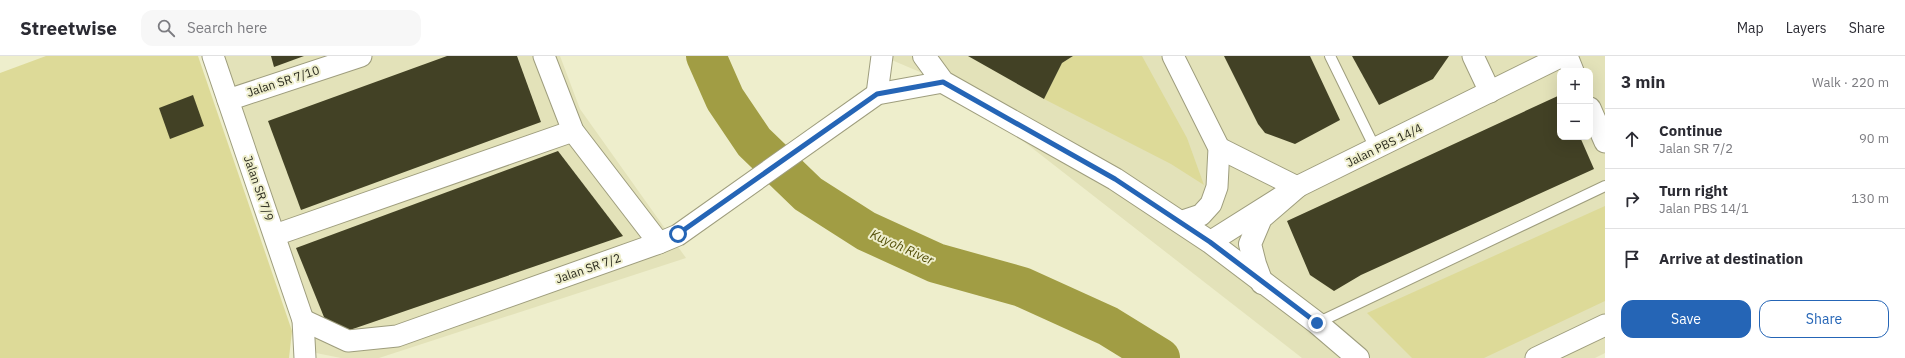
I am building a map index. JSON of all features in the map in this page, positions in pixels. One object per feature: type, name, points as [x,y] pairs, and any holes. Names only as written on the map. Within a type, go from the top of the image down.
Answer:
[{"type":"street","name":"Jalan SR 7/9","points":[[213,56],[303,320]]},
{"type":"street","name":"Jalan SR 7/10","points":[[228,100],[361,56]]},
{"type":"street","points":[[544,56],[573,131],[659,243]]},
{"type":"street","points":[[877,94],[882,56]]},
{"type":"street","points":[[924,56],[943,82],[1115,179],[1210,242],[1262,283],[1317,323],[1358,358]]},
{"type":"street","points":[[1173,56],[1219,148],[1217,187],[1211,204],[1201,215],[1180,222]]},
{"type":"street","points":[[1473,56],[1490,92]]},
{"type":"street","name":"Jalan PBS 14/4","points":[[1210,242],[1297,187],[1376,150],[1562,56]]},
{"type":"street","points":[[1567,56],[1573,68]]},
{"type":"street","name":"Jalan SR 7/2","points":[[303,320],[348,342],[397,336],[659,243],[678,234],[877,94],[943,82]]},
{"type":"street","points":[[1593,115],[1605,142]]},
{"type":"street","points":[[275,235],[573,131]]},
{"type":"street","points":[[1219,148],[1297,187],[1261,218],[1250,244],[1262,283]]},
{"type":"street","points":[[303,320],[305,358]]},
{"type":"street","points":[[1536,358],[1605,325]]},
{"type":"lane","points":[[1330,56],[1376,150]]},
{"type":"lane","points":[[1317,323],[1605,186]]},
{"type":"shaded area","points":[[46,56],[198,56],[292,331],[289,358],[0,358],[0,73]]},
{"type":"shaded area","points":[[204,56],[560,56],[580,109],[686,258],[379,358],[341,358],[311,352]]},
{"type":"shaded area","points":[[882,56],[1605,56],[1605,353],[1595,358],[1302,358],[951,85]]},
{"type":"shaded area","points":[[1073,56],[1142,56],[1187,138],[1204,185],[1171,164],[1044,99],[1062,63]]},
{"type":"shaded area","points":[[1605,206],[1605,301],[1484,358],[1412,358],[1367,313]]},
{"type":"building","points":[[271,56],[304,56],[274,67]]},
{"type":"building","points":[[447,56],[517,56],[541,122],[301,210],[268,121]]},
{"type":"building","points":[[968,56],[1073,56],[1062,63],[1044,99]]},
{"type":"building","points":[[1224,56],[1310,56],[1340,120],[1295,144],[1265,133],[1258,124]]},
{"type":"building","points":[[1352,56],[1449,56],[1433,79],[1379,105]]},
{"type":"building","points":[[193,95],[204,126],[170,139],[159,108]]},
{"type":"building","points":[[1557,96],[1557,140],[1581,140],[1594,169],[1361,275],[1334,291],[1310,275],[1287,221]]},
{"type":"building","points":[[558,151],[623,236],[347,331],[326,322],[296,248]]},
{"type":"waterway","name":"Kuyoh River","points":[[706,56],[725,99],[754,142],[808,194],[866,231],[936,263],[1022,287],[1108,326],[1160,358]]},
{"type":"route","points":[[678,234],[877,94],[943,82],[1115,179],[1210,242],[1262,283],[1317,323]]}]
